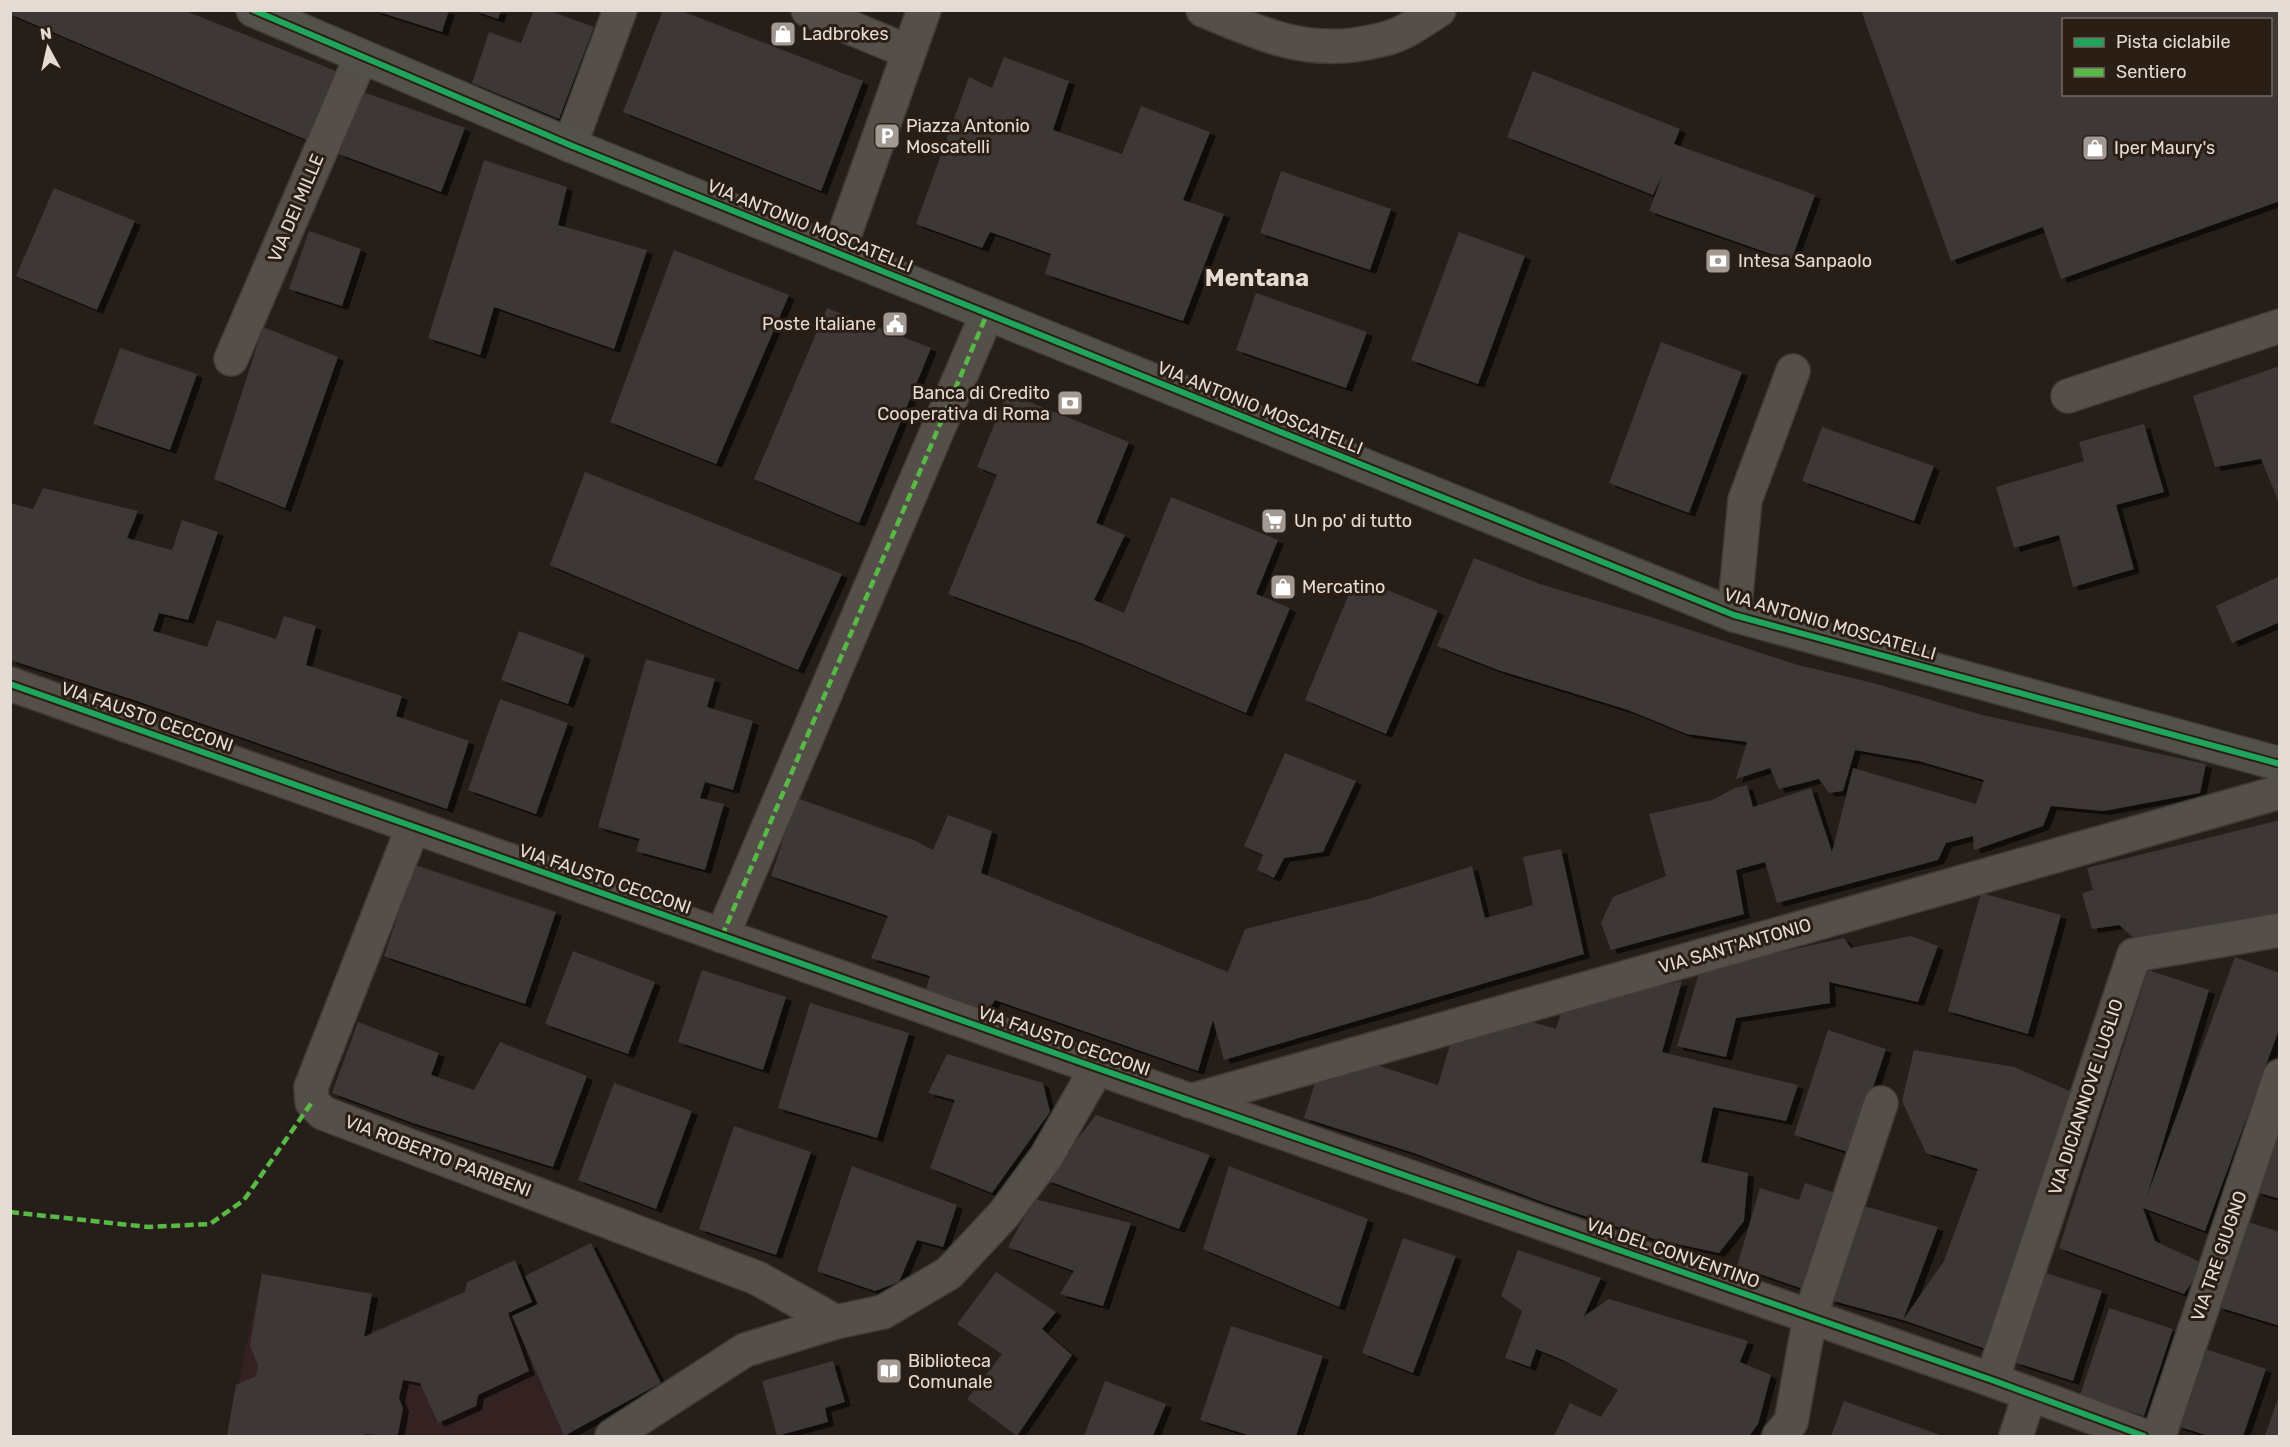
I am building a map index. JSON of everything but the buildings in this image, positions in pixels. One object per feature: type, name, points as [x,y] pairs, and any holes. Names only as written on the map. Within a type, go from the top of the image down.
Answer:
[{"type":"street","name":"VIA ANTONIO MOSCATELLI","points":[[254,10],[570,145],[1734,615],[2280,764]]},
{"type":"street","points":[[570,145],[620,10]]},
{"type":"street","points":[[808,10],[909,52]]},
{"type":"street","points":[[838,253],[924,10]]},
{"type":"street","points":[[1203,10],[1271,38],[1300,45],[1333,47],[1384,39],[1406,31],[1439,10]]},
{"type":"street","name":"VIA DEI MILLE","points":[[231,359],[361,57]]},
{"type":"street","points":[[722,936],[987,314]]},
{"type":"street","points":[[2067,396],[2280,326]]},
{"type":"street","points":[[1734,615],[1744,500],[1793,372]]},
{"type":"street","name":"VIA FAUSTO CECCONI","points":[[10,684],[1190,1101]]},
{"type":"street","name":"VIA SANT'ANTONIO","points":[[1190,1101],[2280,792]]},
{"type":"street","name":"VIA ROBERTO PARIBENI","points":[[413,827],[311,1087],[312,1102],[323,1113],[757,1278],[836,1322]]},
{"type":"street","name":"VIA DICIANNOVE LUGLIO","points":[[1992,1380],[2134,955],[2280,930]]},
{"type":"street","points":[[612,1437],[745,1350],[836,1322],[883,1312],[949,1273],[1004,1214],[1046,1157],[1097,1068]]},
{"type":"street","name":"VIA TRE GIUGNO","points":[[2159,1437],[2280,1076]]},
{"type":"street","name":"VIA DEL CONVENTINO","points":[[1190,1101],[1992,1380],[2144,1437]]},
{"type":"street","points":[[1779,1437],[1791,1422],[1810,1317],[1881,1103]]},
{"type":"street","points":[[2016,1437],[2030,1394]]},
{"type":"shaded area","points":[[262,1273],[371,1302],[366,1334],[495,1278],[564,1436],[227,1436]]},
{"type":"marked path","points":[[722,936],[987,314]]},
{"type":"marked path","points":[[10,1212],[148,1227],[210,1224],[244,1200],[312,1102]]},
{"type":"cycle path","points":[[253,10],[570,145],[1734,615],[2280,764]]},
{"type":"cycle path","points":[[10,684],[1097,1068],[1992,1380],[2144,1436]]},
{"type":"place","name":"Ladbrokes","points":[[783,34]]},
{"type":"place","name":"Piazza Antonio Moscatelli","points":[[887,136]]},
{"type":"place","name":"Iper Maury's","points":[[2095,148]]},
{"type":"place","name":"Intesa Sanpaolo","points":[[1718,261]]},
{"type":"place","name":"Poste Italiane","points":[[895,324]]},
{"type":"place","name":"Banca di Credito Cooperativa di Roma","points":[[1070,403]]},
{"type":"place","name":"Un po' di tutto","points":[[1274,521]]},
{"type":"place","name":"Mercatino","points":[[1283,587]]},
{"type":"place","name":"Biblioteca Comunale","points":[[889,1371]]},
{"type":"district","name":"Mentana","points":[[1257,278]]}]
